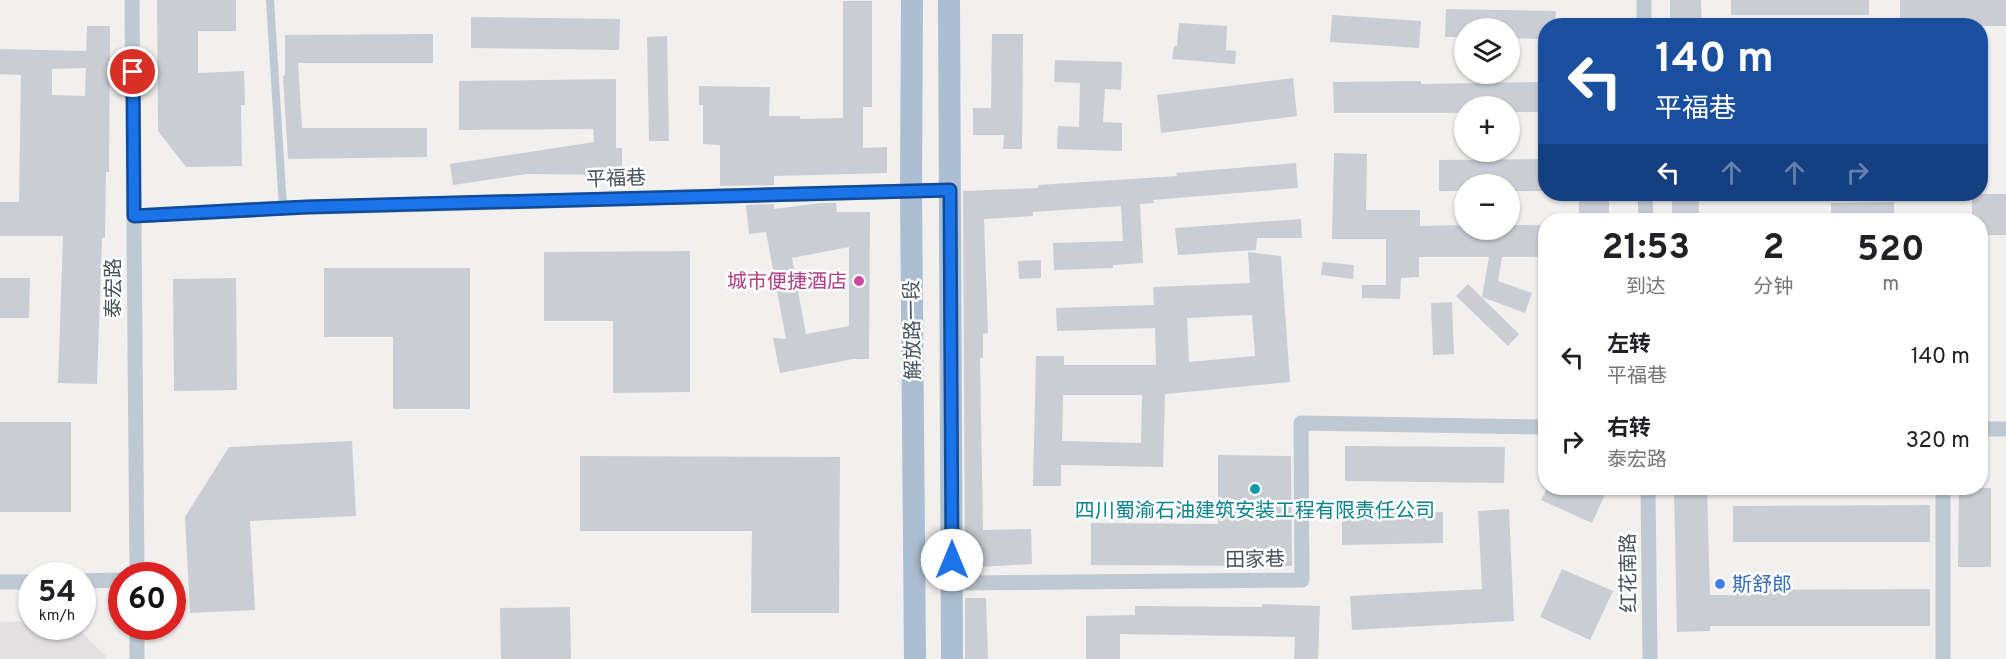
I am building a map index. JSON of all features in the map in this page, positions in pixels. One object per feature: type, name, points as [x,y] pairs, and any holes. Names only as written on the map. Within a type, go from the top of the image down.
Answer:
[{"type":"main road","name":"解放路一段","points":[[912,0],[910,191],[915,659]]},
{"type":"main road","name":"解放路一段","points":[[950,0],[952,659]]},
{"type":"street","name":"泰宏路","points":[[132,0],[137,562]]},
{"type":"street","points":[[1644,0],[1644,18]]},
{"type":"street","name":"平福巷","points":[[134,216],[283,208],[950,190]]},
{"type":"street","name":"田家巷","points":[[952,583],[1302,580],[1301,423],[1538,427]]},
{"type":"street","points":[[1988,429],[2006,429]]},
{"type":"street","name":"红花南路","points":[[1648,495],[1650,659]]},
{"type":"street","points":[[1942,495],[1943,659]]},
{"type":"street","points":[[0,582],[18,582]]},
{"type":"street","points":[[137,640],[137,659]]},
{"type":"lane","points":[[270,0],[283,208]]},
{"type":"shaded area","points":[[18,621],[18,640],[89,640],[106,656],[106,659],[0,659],[0,622]]},
{"type":"building","points":[[157,0],[236,0],[236,31],[198,31],[198,73],[244,71],[245,105],[241,105],[242,166],[186,167],[158,131]]},
{"type":"building","points":[[1670,0],[1701,0],[1702,18],[1670,18]]},
{"type":"building","points":[[1731,0],[1869,0],[1869,15],[1731,15]]},
{"type":"building","points":[[1900,0],[2006,0],[2006,26],[1988,26],[1988,18],[1900,18]]},
{"type":"building","points":[[843,1],[872,1],[872,107],[863,107],[863,148],[887,147],[887,173],[774,176],[774,185],[720,186],[720,145],[703,144],[703,105],[699,105],[699,86],[770,87],[769,116],[800,116],[800,119],[843,118]]},
{"type":"building","points":[[1446,9],[1556,11],[1556,18],[1538,18],[1538,39],[1520,38],[1520,18],[1454,18],[1454,37],[1445,37]]},
{"type":"building","points":[[1332,15],[1421,21],[1419,48],[1330,42]]},
{"type":"building","points":[[471,17],[620,19],[619,50],[471,48]]},
{"type":"building","points":[[1179,23],[1227,26],[1226,50],[1236,51],[1235,64],[1172,59],[1174,46],[1177,46]]},
{"type":"building","points":[[87,26],[110,26],[109,172],[106,172],[105,238],[102,238],[97,384],[58,383],[63,236],[0,236],[0,202],[19,202],[21,75],[0,74],[0,49],[86,51]],"holes":[[[86,68],[85,96],[52,95],[52,69]]]},
{"type":"building","points":[[433,34],[433,63],[298,63],[302,128],[427,128],[427,157],[288,159],[283,76],[285,75],[285,35]]},
{"type":"building","points":[[992,34],[1023,34],[1022,149],[1003,149],[1004,135],[973,135],[973,108],[991,108]]},
{"type":"building","points":[[667,36],[669,141],[649,141],[647,37]]},
{"type":"building","points":[[1055,60],[1122,62],[1121,90],[1105,89],[1103,122],[1122,123],[1122,151],[1057,149],[1058,126],[1079,127],[1080,83],[1054,82]]},
{"type":"building","points":[[1293,78],[1297,116],[1161,133],[1157,95]]},
{"type":"building","points":[[616,79],[616,148],[622,148],[622,175],[527,174],[453,185],[450,164],[594,142],[593,129],[459,130],[459,81]]},
{"type":"building","points":[[1421,81],[1421,84],[1538,82],[1538,112],[1520,112],[1520,96],[1454,96],[1454,113],[1334,113],[1333,82]]},
{"type":"building","points":[[1334,153],[1367,154],[1366,210],[1420,210],[1420,226],[1454,225],[1454,240],[1520,240],[1520,225],[1538,225],[1538,257],[1502,257],[1498,281],[1532,293],[1525,313],[1482,297],[1489,257],[1419,257],[1419,277],[1401,278],[1400,299],[1362,298],[1362,285],[1386,285],[1386,239],[1332,239]]},
{"type":"building","points":[[1520,159],[1538,159],[1538,191],[1520,191],[1520,174],[1454,174],[1454,191],[1439,191],[1439,160],[1520,162]]},
{"type":"building","points":[[1296,163],[1298,188],[1153,200],[1154,203],[1140,204],[1143,263],[1113,265],[1113,268],[1054,270],[1053,243],[1123,241],[1121,206],[1033,212],[1033,216],[984,219],[988,333],[983,334],[983,358],[980,358],[983,530],[1031,529],[1032,564],[965,568],[963,191],[1038,188],[1038,185],[1177,176],[1176,173]]},
{"type":"building","points":[[1988,194],[2006,194],[2006,235],[1988,235],[1988,213],[1972,213],[1972,201],[1988,201]]},
{"type":"building","points":[[1579,201],[1609,201],[1609,213],[1579,213]]},
{"type":"building","points":[[1672,201],[1699,201],[1699,213],[1672,213]]},
{"type":"building","points":[[1894,202],[1894,213],[1831,213],[1831,203]]},
{"type":"building","points":[[836,203],[837,212],[870,212],[869,359],[853,359],[780,373],[773,338],[786,339],[766,232],[749,234],[746,205],[774,204],[774,209]],"holes":[[[849,247],[849,326],[806,334],[792,258]]]},
{"type":"building","points":[[1301,219],[1302,238],[1257,238],[1256,250],[1178,255],[1175,228]]},
{"type":"building","points":[[690,251],[690,392],[613,393],[613,321],[544,321],[544,252]]},
{"type":"building","points":[[1248,252],[1281,256],[1290,382],[1166,394],[1163,467],[1061,465],[1061,486],[1033,486],[1036,356],[1064,356],[1064,365],[1156,365],[1155,328],[1057,331],[1056,308],[1154,305],[1153,287],[1250,283]],"holes":[[[1252,315],[1255,356],[1189,362],[1187,318]],[[1063,395],[1142,395],[1141,443],[1062,441]]]},
{"type":"building","points":[[1041,260],[1041,278],[1019,279],[1018,261]]},
{"type":"building","points":[[1323,262],[1354,265],[1353,279],[1321,275]]},
{"type":"building","points":[[324,268],[470,268],[470,409],[393,409],[393,337],[324,337]]},
{"type":"building","points":[[0,278],[30,278],[29,318],[0,318]]},
{"type":"building","points":[[236,278],[237,390],[174,391],[173,279]]},
{"type":"building","points":[[1468,284],[1519,334],[1508,346],[1456,296]]},
{"type":"building","points":[[1452,302],[1454,354],[1433,355],[1431,303]]},
{"type":"building","points":[[0,422],[71,422],[71,512],[0,512]]},
{"type":"building","points":[[352,441],[356,516],[250,521],[255,610],[190,613],[185,517],[229,447]]},
{"type":"building","points":[[1345,446],[1505,447],[1504,483],[1345,481]]},
{"type":"building","name":"四川蜀渝石油建筑安装工程有限责任公司","points":[[1218,455],[1291,456],[1292,566],[1091,565],[1091,523],[1218,524]]},
{"type":"building","points":[[580,456],[840,457],[839,613],[751,613],[752,531],[580,531]]},
{"type":"building","points":[[1988,488],[1991,488],[1991,567],[1958,567],[1959,495],[1988,495]]},
{"type":"building","points":[[1544,495],[1605,495],[1592,523],[1541,500]]},
{"type":"building","points":[[1674,495],[1707,495],[1710,595],[1733,595],[1733,590],[1930,589],[1930,626],[1710,626],[1710,631],[1677,632]]},
{"type":"building","points":[[1930,505],[1930,542],[1733,542],[1733,506]]},
{"type":"building","points":[[1509,509],[1514,621],[1352,630],[1350,596],[1482,589],[1478,511]]},
{"type":"building","points":[[1443,512],[1443,543],[1342,545],[1342,514]]},
{"type":"building","points":[[1562,569],[1613,591],[1590,640],[1540,617]]},
{"type":"building","points":[[965,598],[986,598],[988,659],[965,659]]},
{"type":"building","points":[[1263,604],[1320,606],[1318,659],[1294,659],[1295,637],[1120,634],[1120,659],[1086,659],[1086,616],[1135,615],[1135,606],[1262,607]]},
{"type":"building","points":[[570,607],[571,659],[501,659],[500,608]]},
{"type":"place","name":"城市便捷酒店","points":[[859,281]]},
{"type":"place","name":"四川蜀渝石油建筑安装工程有限责任公司","points":[[1255,489]]},
{"type":"place","name":"斯舒郎","points":[[1720,584]]},
{"type":"route","points":[[133,72],[134,216],[306,207],[950,190],[952,560]]}]
